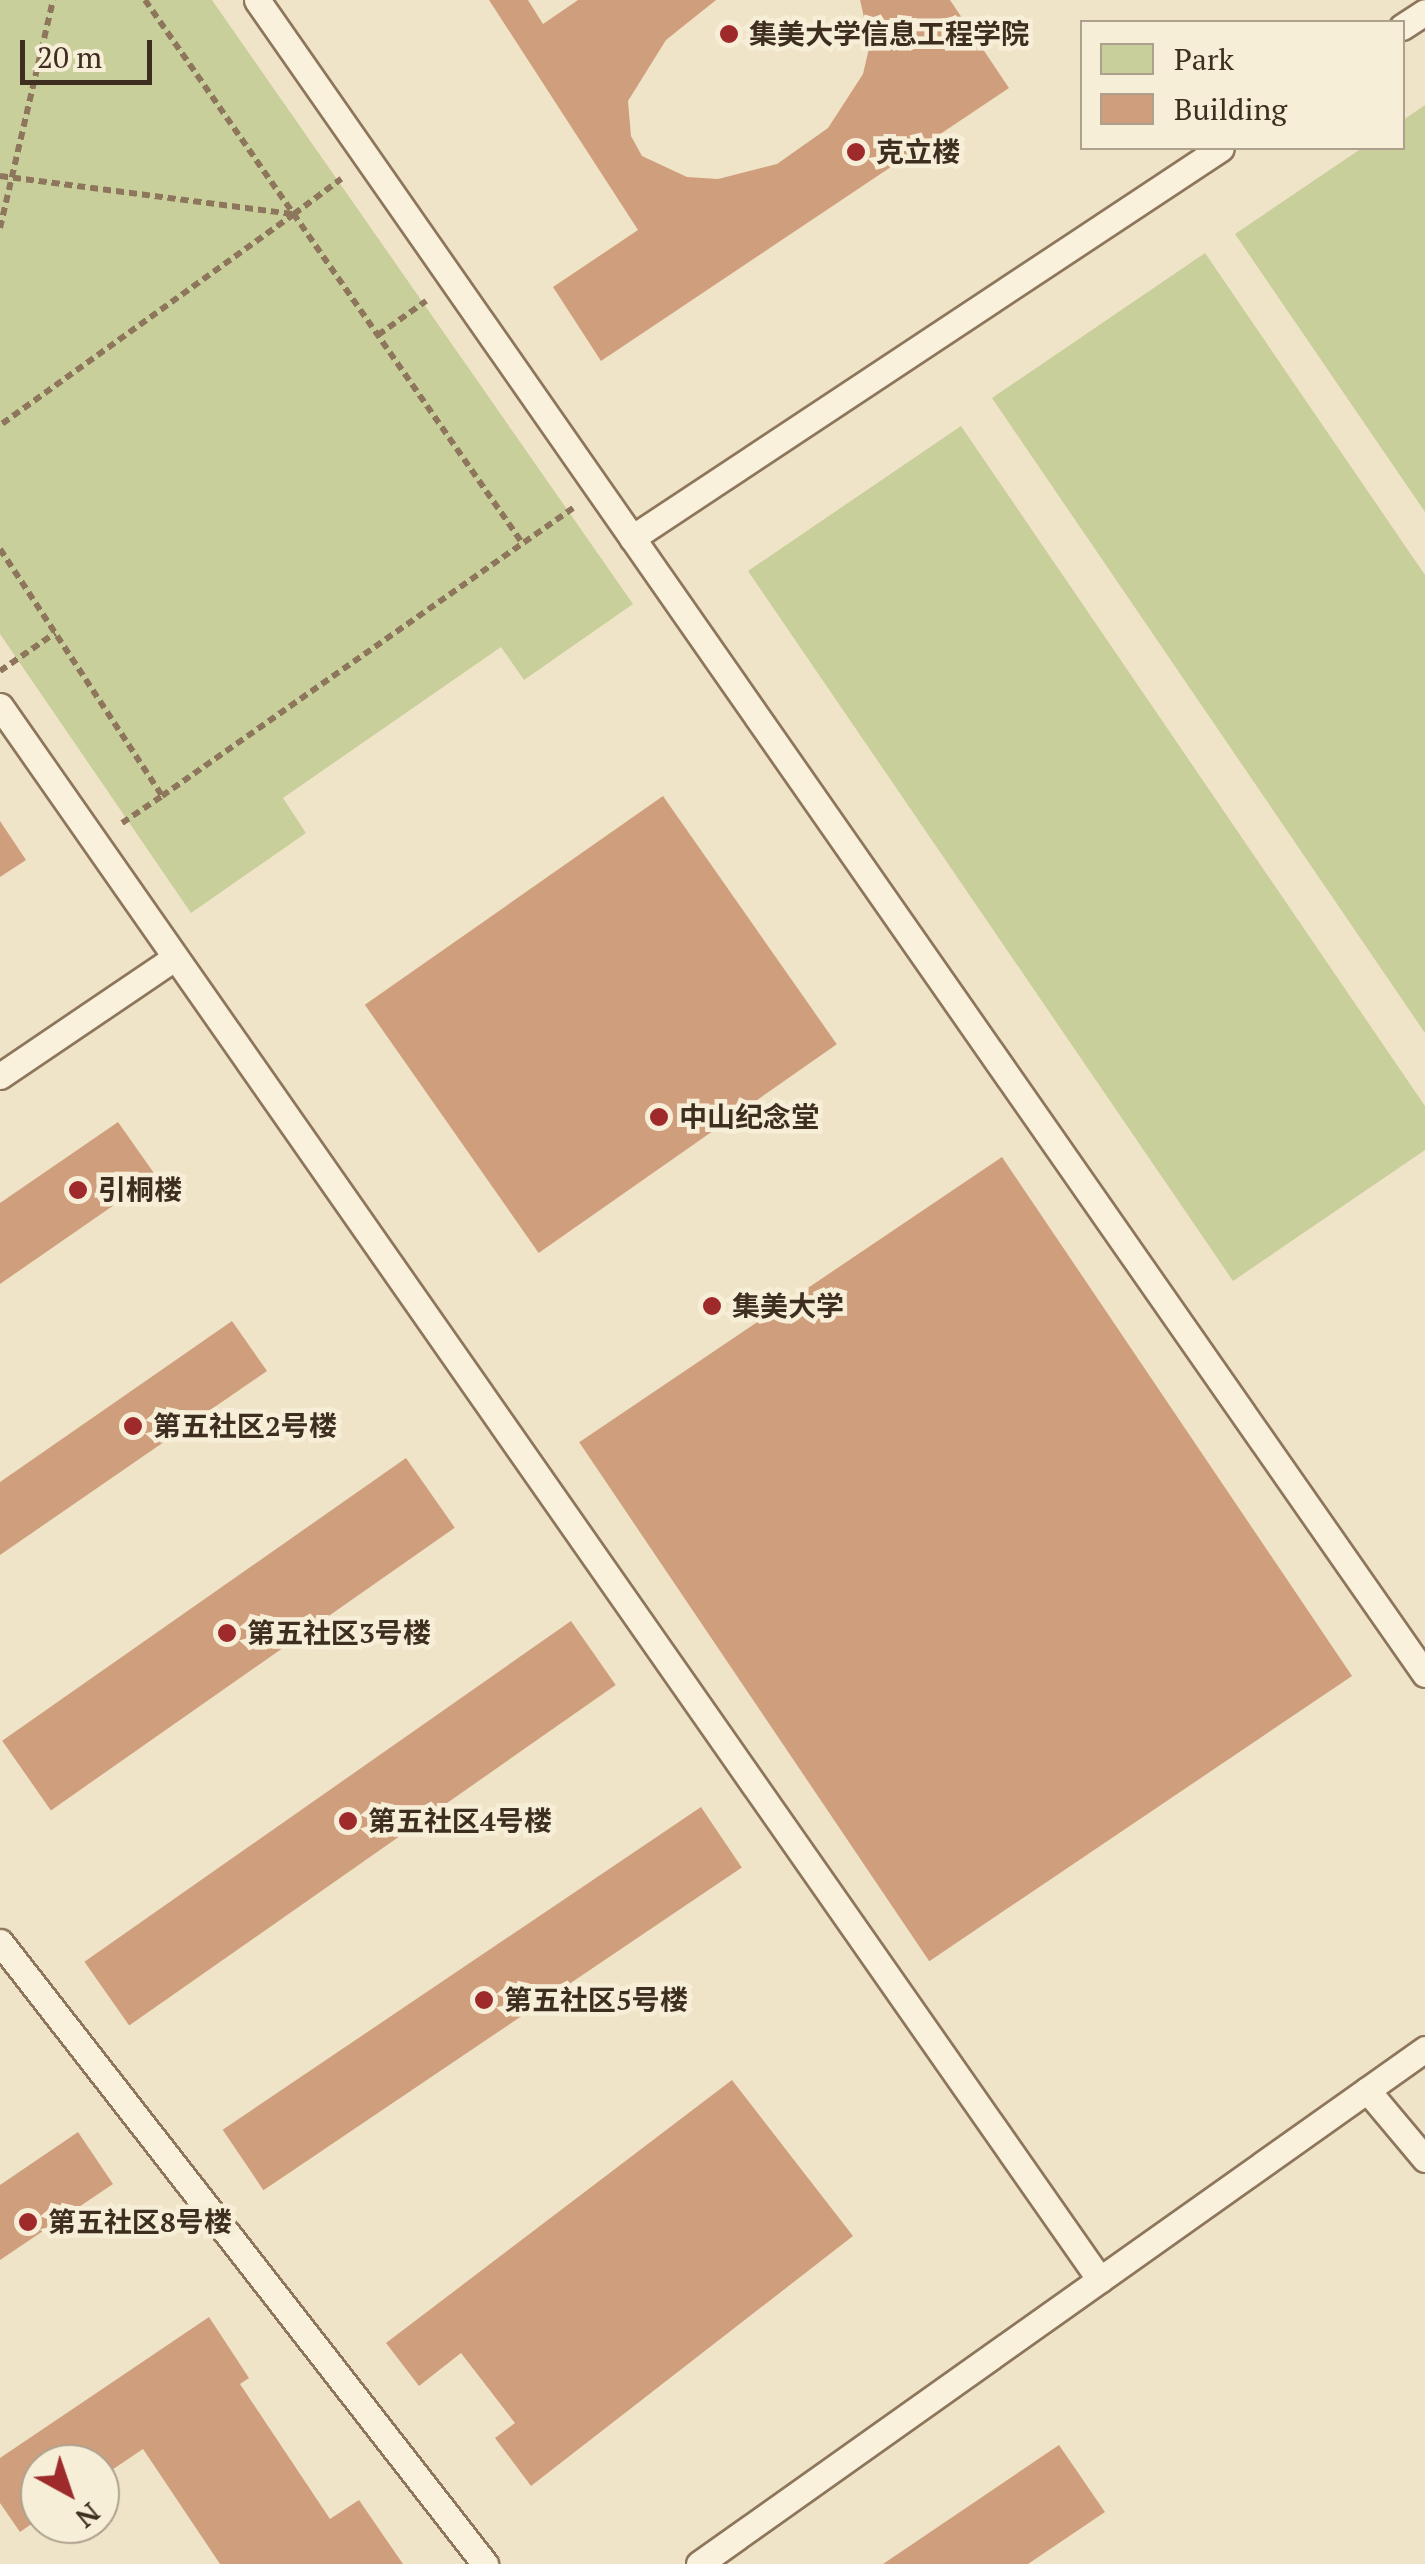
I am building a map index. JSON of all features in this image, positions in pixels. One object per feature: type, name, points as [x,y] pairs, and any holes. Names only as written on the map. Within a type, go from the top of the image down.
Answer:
[{"type":"lane","points":[[257,0],[1425,1674]]},
{"type":"lane","points":[[632,538],[1218,150]]},
{"type":"lane","points":[[0,706],[1100,2280]]},
{"type":"lane","points":[[0,1076],[174,958]]},
{"type":"lane","points":[[0,1942],[485,2564]]},
{"type":"lane","points":[[699,2564],[1425,2049]]},
{"type":"lane","points":[[1368,2090],[1425,2159]]},
{"type":"path","points":[[0,228],[53,0]]},
{"type":"path","points":[[144,0],[523,544]]},
{"type":"path","points":[[0,425],[368,159]]},
{"type":"path","points":[[0,176],[294,214]]},
{"type":"path","points":[[378,335],[453,282]]},
{"type":"path","points":[[94,843],[599,490]]},
{"type":"path","points":[[0,549],[162,796]]},
{"type":"path","points":[[0,671],[55,632]]},
{"type":"green space","points":[[0,0],[212,0],[633,604],[524,680],[501,647],[283,798],[306,833],[191,913],[0,634]]},
{"type":"green space","points":[[1425,105],[1425,512],[1235,234],[1359,150],[1405,150],[1405,119]]},
{"type":"green space","points":[[1205,253],[1425,575],[1425,1033],[992,398]]},
{"type":"green space","points":[[961,426],[1425,1106],[1425,1150],[1233,1281],[748,571]]},
{"type":"building","name":"克立楼","points":[[489,0],[528,0],[543,24],[578,0],[716,0],[666,40],[628,101],[631,136],[642,156],[687,177],[718,179],[777,164],[828,128],[863,74],[870,44],[860,0],[950,0],[1009,88],[601,361],[553,287],[638,230]]},
{"type":"building","points":[[663,796],[837,1044],[539,1253],[365,1005]]},
{"type":"building","points":[[0,821],[26,860],[0,877]]},
{"type":"building","name":"引桐楼","points":[[118,1122],[156,1176],[0,1284],[0,1203]]},
{"type":"building","points":[[1002,1157],[1352,1676],[929,1961],[579,1442]]},
{"type":"building","name":"第五社区2号楼","points":[[232,1321],[267,1371],[0,1555],[0,1482]]},
{"type":"building","name":"第五社区3号楼","points":[[406,1458],[455,1528],[51,1810],[2,1741]]},
{"type":"building","name":"第五社区4号楼","points":[[571,1621],[616,1685],[129,2026],[84,1962]]},
{"type":"building","name":"第五社区5号楼","points":[[701,1807],[742,1868],[263,2190],[223,2130]]},
{"type":"building","points":[[732,2080],[853,2236],[531,2486],[495,2438],[515,2423],[461,2353],[419,2386],[386,2343]]},
{"type":"building","name":"第五社区8号楼","points":[[78,2132],[113,2184],[0,2260],[0,2185]]},
{"type":"building","points":[[209,2317],[249,2378],[240,2384],[330,2519],[359,2500],[403,2564],[220,2564],[143,2449],[120,2465],[120,2444],[21,2444]]},
{"type":"building","points":[[20,2445],[20,2532],[0,2503],[0,2458]]},
{"type":"building","points":[[1059,2445],[1105,2512],[1028,2564],[883,2564]]},
{"type":"place","name":"集美大学信息工程学院","points":[[729,34]]},
{"type":"place","name":"克立楼","points":[[856,152]]},
{"type":"place","name":"中山纪念堂","points":[[659,1117]]},
{"type":"place","name":"引桐楼","points":[[78,1190]]},
{"type":"place","name":"集美大学","points":[[712,1306]]},
{"type":"place","name":"第五社区2号楼","points":[[133,1426]]},
{"type":"place","name":"第五社区3号楼","points":[[227,1633]]},
{"type":"place","name":"第五社区4号楼","points":[[348,1821]]},
{"type":"place","name":"第五社区5号楼","points":[[484,2000]]},
{"type":"place","name":"第五社区8号楼","points":[[28,2222]]}]
